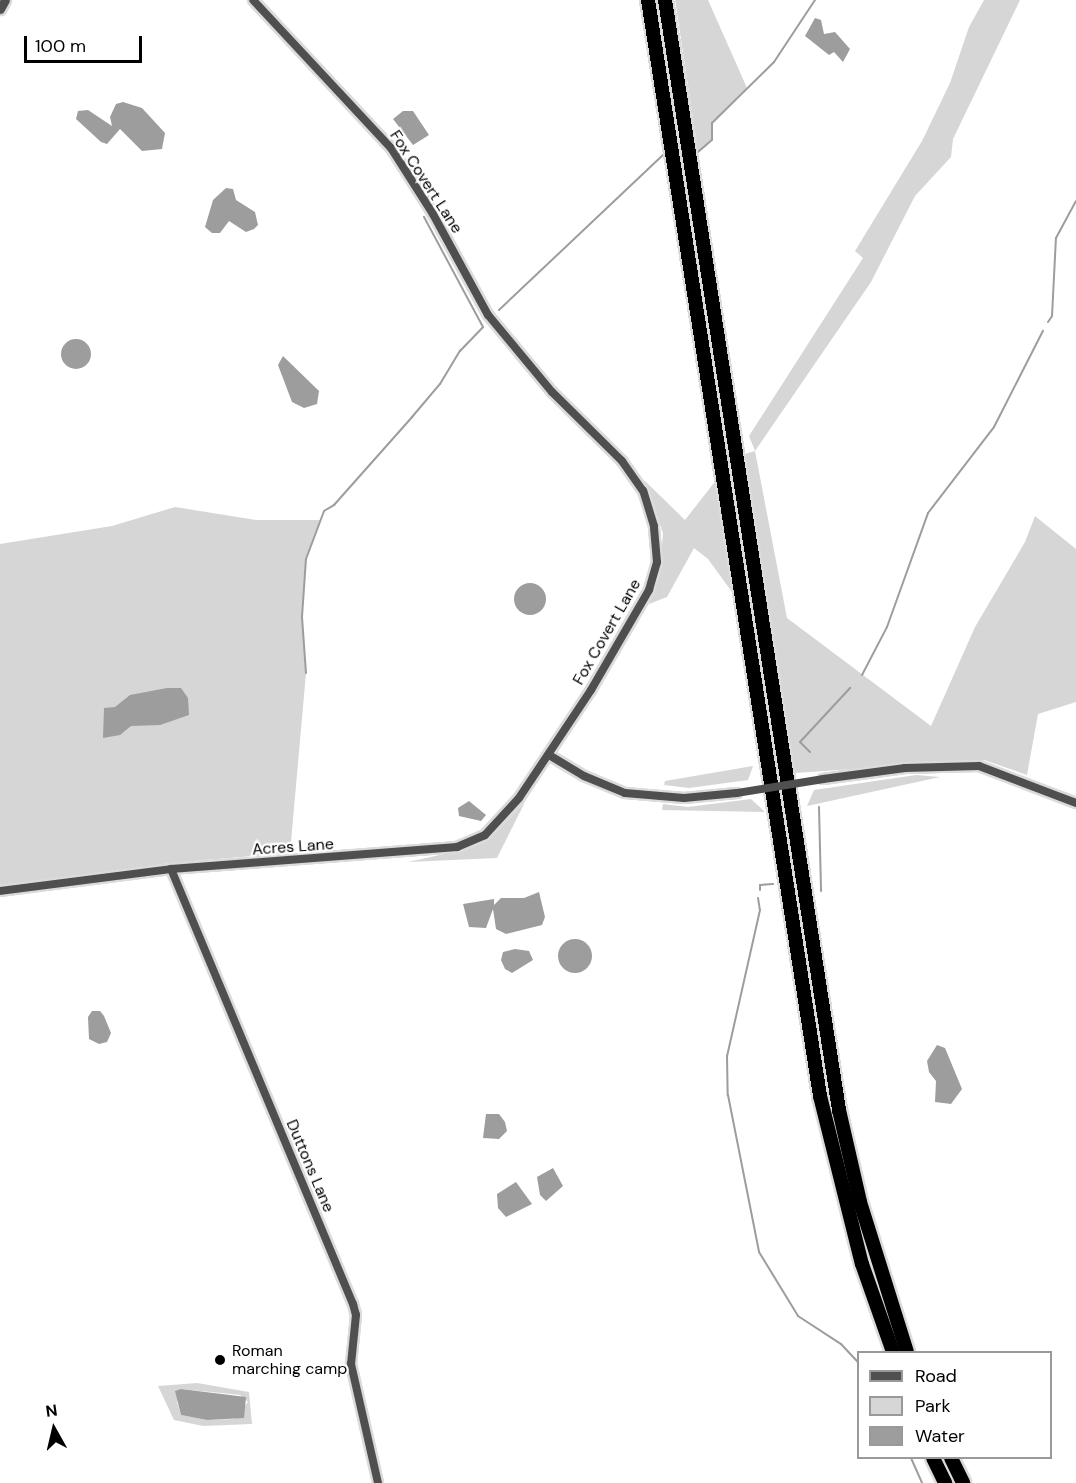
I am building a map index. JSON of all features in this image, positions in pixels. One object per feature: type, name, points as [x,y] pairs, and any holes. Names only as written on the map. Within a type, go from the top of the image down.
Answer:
[{"type":"highway","points":[[648,0],[820,1096],[861,1264],[892,1351]]},
{"type":"highway","points":[[665,0],[838,1110],[863,1213],[906,1351]]},
{"type":"highway","points":[[933,1459],[945,1483]]},
{"type":"highway","points":[[951,1459],[963,1483]]},
{"type":"street","points":[[0,9],[5,0]]},
{"type":"street","name":"Fox Covert Lane","points":[[253,0],[391,148],[433,214],[488,315],[552,392],[622,461],[643,491],[654,526],[657,562],[649,590],[549,756]]},
{"type":"street","points":[[549,756],[625,793],[684,798],[737,793],[905,768],[980,766],[1076,803]]},
{"type":"street","name":"Acres Lane","points":[[0,891],[171,869],[457,847],[485,835],[519,798],[549,756]]},
{"type":"street","name":"Duttons Lane","points":[[171,869],[353,1304],[356,1315],[352,1372],[378,1483]]},
{"type":"green space","points":[[675,0],[708,0],[747,88],[712,123],[712,140],[698,152]]},
{"type":"green space","points":[[984,0],[1020,0],[953,139],[951,157],[915,196],[871,282],[755,451],[749,436],[863,258],[855,251],[922,141],[950,83],[969,27]]},
{"type":"green space","points":[[755,451],[787,618],[931,726],[975,627],[1025,542],[1035,516],[1076,549],[1076,702],[1038,714],[1027,775],[984,760],[795,773],[745,454]]},
{"type":"green space","points":[[717,479],[732,592],[708,559],[694,548],[667,597],[649,604],[660,568],[663,533],[644,480],[685,520]]},
{"type":"green space","points":[[175,507],[256,520],[320,520],[306,559],[302,617],[306,673],[290,853],[170,863],[0,887],[0,544],[112,526]]},
{"type":"green space","points":[[753,766],[748,780],[689,788],[664,785],[665,781]]},
{"type":"green space","points":[[916,775],[940,777],[807,806],[814,790]]},
{"type":"green space","points":[[751,799],[765,812],[662,810],[663,804],[688,807]]},
{"type":"green space","points":[[525,802],[497,858],[408,862],[467,849],[492,836]]},
{"type":"green space","points":[[197,1383],[249,1392],[252,1424],[203,1426],[174,1420],[158,1386]],"holes":[[[181,1389],[240,1395],[248,1402],[234,1419],[207,1420],[181,1415],[177,1402]]]},
{"type":"water","points":[[815,18],[821,20],[824,34],[835,32],[850,49],[843,62],[834,52],[829,55],[805,36]]},
{"type":"water","points":[[123,102],[142,108],[165,133],[162,149],[142,151],[120,129],[107,144],[101,142],[76,119],[78,111],[88,110],[112,126],[110,117],[116,104]]},
{"type":"water","points":[[403,111],[413,111],[429,135],[413,145],[393,119]]},
{"type":"water","points":[[226,188],[233,189],[236,200],[255,212],[258,225],[254,229],[246,232],[229,221],[220,233],[212,233],[205,227],[213,200]]},
{"type":"water","points":[[76,339],[87,343],[91,354],[87,365],[76,369],[65,365],[61,354],[65,343]]},
{"type":"water","points":[[283,356],[319,391],[317,404],[304,408],[292,402],[278,365]]},
{"type":"water","points":[[530,583],[541,588],[546,599],[541,610],[530,615],[519,610],[514,599],[519,588]]},
{"type":"water","points":[[167,688],[181,688],[188,698],[189,715],[160,725],[131,726],[120,735],[103,738],[104,708],[115,707],[130,695]]},
{"type":"water","points":[[469,801],[486,815],[481,821],[459,816],[458,808]]},
{"type":"water","points":[[539,892],[545,917],[542,925],[506,934],[496,929],[493,909],[486,928],[469,927],[463,904],[494,899],[494,905],[501,898],[524,898]]},
{"type":"water","points":[[575,939],[587,944],[592,956],[587,968],[575,973],[563,968],[558,956],[563,944]]},
{"type":"water","points":[[515,949],[529,951],[533,960],[512,973],[505,969],[501,960],[503,952]]},
{"type":"water","points":[[92,1011],[100,1011],[104,1016],[111,1033],[107,1042],[99,1044],[89,1039],[88,1017]]},
{"type":"water","points":[[937,1045],[945,1048],[962,1089],[951,1104],[935,1102],[936,1081],[929,1072],[927,1061]]},
{"type":"water","points":[[486,1114],[499,1114],[505,1122],[507,1131],[499,1139],[483,1138]]},
{"type":"water","points":[[553,1168],[563,1186],[546,1201],[540,1195],[537,1177]]},
{"type":"water","points":[[516,1182],[532,1204],[506,1217],[498,1208],[497,1194]]},
{"type":"water","points":[[181,1389],[246,1397],[244,1418],[207,1420],[181,1415],[175,1391]]},
{"type":"waterway","points":[[698,152],[712,140],[712,123],[774,62],[815,0]]},
{"type":"waterway","points":[[499,310],[663,155]]},
{"type":"waterway","points":[[1048,322],[1052,316],[1056,238],[1076,201]]},
{"type":"waterway","points":[[306,673],[302,617],[306,559],[324,511],[334,505],[412,417],[440,384],[460,351],[483,327],[424,217]]},
{"type":"waterway","points":[[862,675],[887,627],[928,513],[994,427],[1043,331]]},
{"type":"waterway","points":[[810,752],[800,742],[850,688]]},
{"type":"waterway","points":[[819,807],[821,891]]},
{"type":"waterway","points":[[760,890],[760,885],[773,884]]},
{"type":"waterway","points":[[758,898],[760,910],[727,1056],[728,1095],[759,1252],[798,1316],[841,1344],[857,1361]]},
{"type":"waterway","points":[[911,1459],[922,1483]]},
{"type":"place","name":"Roman marching camp","points":[[220,1360]]}]
